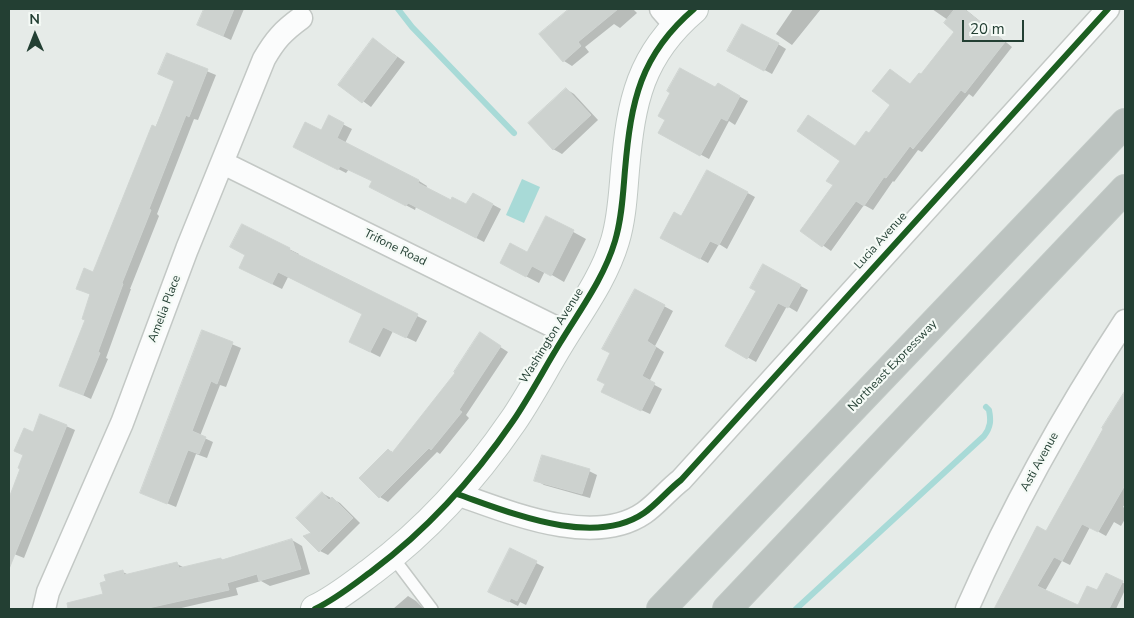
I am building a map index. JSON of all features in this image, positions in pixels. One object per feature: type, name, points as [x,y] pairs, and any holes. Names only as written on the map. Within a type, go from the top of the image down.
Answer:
[{"type":"highway","name":"Northeast Expressway","points":[[661,609],[1125,123]]},
{"type":"highway","points":[[728,609],[1125,190]]},
{"type":"street","name":"Lucia Avenue","points":[[457,494],[529,518],[580,528],[614,526],[643,513],[681,480],[1108,9]]},
{"type":"street","name":"Washington Avenue","points":[[316,609],[340,595],[392,556],[418,534],[457,494],[513,421],[566,332],[589,298],[616,240],[622,210],[630,126],[639,85],[652,57],[677,14]]},
{"type":"street","name":"Amelia Place","points":[[44,609],[48,592],[122,423],[264,59],[272,45],[283,32],[301,18]]},
{"type":"street","name":"Trifone Road","points":[[223,163],[566,332]]},
{"type":"street","name":"Asti Avenue","points":[[967,609],[1039,463],[1077,397],[1125,321]]},
{"type":"lane","points":[[392,556],[432,609]]},
{"type":"water","points":[[522,179],[540,187],[524,223],[506,215]]},
{"type":"building","points":[[204,9],[234,9],[223,36],[197,25]]},
{"type":"building","points":[[569,9],[618,9],[578,42],[581,46],[563,62],[539,34]]},
{"type":"building","points":[[955,9],[964,9],[1005,42],[965,93],[961,90],[913,149],[910,146],[886,178],[884,177],[864,206],[856,201],[822,247],[800,231],[833,185],[826,181],[840,161],[797,131],[808,115],[855,146],[866,131],[869,133],[890,105],[872,91],[890,69],[910,84],[919,73],[921,74],[954,32],[944,23]]},
{"type":"building","points":[[742,24],[779,43],[764,71],[727,51]]},
{"type":"building","points":[[373,38],[397,57],[362,103],[338,85]]},
{"type":"building","points":[[167,53],[208,69],[189,117],[186,115],[149,209],[151,210],[122,283],[98,352],[100,353],[83,395],[59,386],[85,320],[82,319],[90,294],[76,289],[84,268],[93,272],[152,125],[156,127],[174,81],[158,74]]},
{"type":"building","points":[[680,68],[715,87],[718,83],[740,96],[727,121],[721,118],[700,156],[658,133],[665,120],[658,116],[670,93],[667,91]]},
{"type":"building","points":[[566,88],[591,115],[553,150],[528,123]]},
{"type":"building","points":[[329,115],[344,123],[337,138],[419,180],[418,183],[451,200],[452,197],[466,204],[473,193],[493,204],[476,238],[408,203],[406,206],[369,187],[372,181],[340,166],[338,170],[293,147],[305,122],[321,130]]},
{"type":"building","points":[[707,170],[748,192],[719,245],[710,241],[700,259],[660,238],[674,212],[681,216]]},
{"type":"building","points":[[546,216],[574,230],[551,276],[532,266],[526,277],[500,263],[510,243],[527,252]]},
{"type":"building","points":[[242,224],[290,248],[289,250],[418,314],[406,338],[383,327],[370,352],[349,342],[362,314],[278,272],[272,284],[239,268],[245,255],[230,247]]},
{"type":"building","points":[[763,264],[801,285],[788,308],[778,303],[747,359],[725,346],[756,291],[750,288]]},
{"type":"building","points":[[635,289],[665,305],[647,341],[656,347],[642,376],[655,383],[641,411],[601,392],[605,384],[597,380],[610,353],[602,349]]},
{"type":"building","points":[[202,330],[233,342],[217,384],[211,381],[192,431],[206,437],[199,454],[188,450],[167,504],[140,493]]},
{"type":"building","points":[[480,332],[501,346],[459,410],[462,412],[431,450],[429,448],[379,498],[359,478],[388,449],[392,453],[455,373]]},
{"type":"building","points":[[1125,391],[1125,485],[1098,532],[1082,524],[1062,561],[1054,557],[1037,586],[1078,605],[1087,586],[1097,590],[1106,573],[1123,581],[1109,609],[994,609],[1037,526],[1046,531],[1102,428]]},
{"type":"building","points":[[40,414],[67,425],[9,569],[9,498],[23,455],[14,451],[24,428],[33,432]]},
{"type":"building","points":[[542,455],[590,469],[582,494],[534,481]]},
{"type":"building","points":[[322,492],[329,500],[332,497],[353,518],[319,552],[303,536],[311,533],[296,518]]},
{"type":"building","points":[[292,539],[301,569],[259,581],[257,574],[227,583],[229,590],[144,609],[68,609],[67,603],[103,594],[100,583],[106,581],[104,575],[123,570],[124,575],[177,562],[179,568],[221,558],[221,560]]},
{"type":"building","points":[[510,548],[537,561],[517,601],[511,598],[509,602],[488,592]]},
{"type":"waterway","points":[[398,9],[412,27],[514,133]]},
{"type":"waterway","points":[[796,609],[984,436],[988,430],[990,420],[989,410],[986,407]]},
{"type":"cycle path","points":[[315,609],[337,596],[393,555],[431,520],[482,463],[519,412],[605,268],[615,241],[619,223],[627,145],[635,101],[650,62],[661,44],[694,9]]},
{"type":"cycle path","points":[[457,494],[526,517],[576,527],[601,527],[623,523],[644,513],[681,480],[1108,9]]}]
